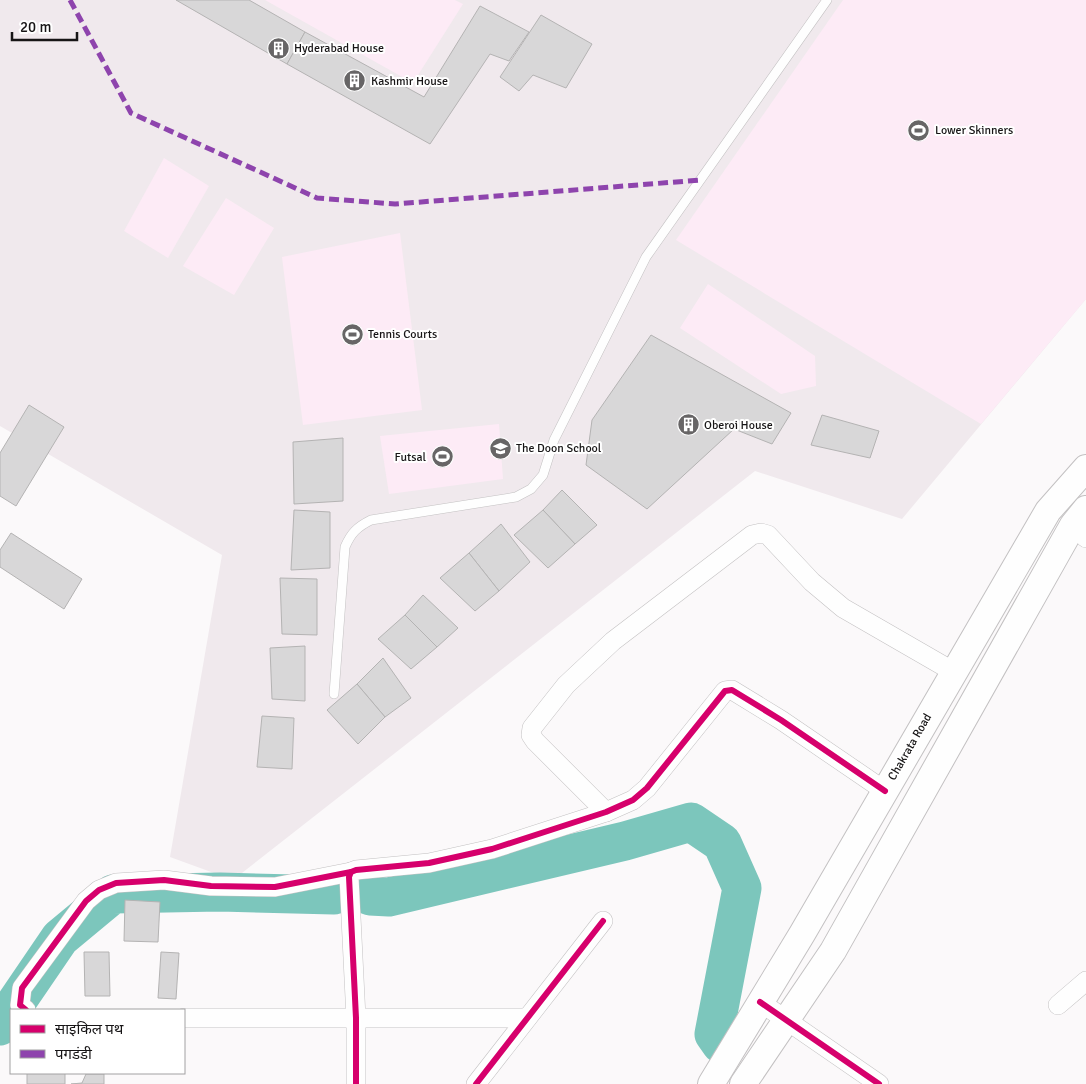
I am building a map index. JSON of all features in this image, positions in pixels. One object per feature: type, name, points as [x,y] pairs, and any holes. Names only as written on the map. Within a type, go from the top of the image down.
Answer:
[{"type":"main road","name":"Chakrata Road","points":[[711,1084],[802,934],[1048,511],[1086,468]]},
{"type":"main road","points":[[743,1084],[833,951],[1082,524]]},
{"type":"street","points":[[606,812],[535,742],[531,735],[532,728],[566,684],[613,640],[752,535],[761,533],[768,535],[812,582],[843,608],[954,672]]},
{"type":"street","points":[[22,999],[86,901],[99,890],[116,883],[164,880],[211,886],[275,887],[356,870],[429,863],[492,849],[606,812],[633,800],[647,788],[726,691],[736,691],[885,791]]},
{"type":"street","points":[[351,872],[349,877],[356,1018],[356,1084]]},
{"type":"street","points":[[476,1084],[602,921]]},
{"type":"street","points":[[1058,1005],[1086,981]]},
{"type":"street","points":[[760,1002],[879,1084]]},
{"type":"street","points":[[185,1018],[527,1018]]},
{"type":"lane","points":[[334,694],[345,547],[350,535],[359,526],[371,520],[516,496],[531,489],[543,476],[554,440],[646,256],[827,0]]},
{"type":"shaded area","name":"The Doon School","points":[[0,0],[1086,0],[1086,299],[902,519],[755,471],[233,880],[170,857],[222,555],[0,426]]},
{"type":"shaded area","points":[[265,0],[455,0],[463,4],[413,83]]},
{"type":"shaded area","name":"Lower Skinners","points":[[843,0],[1086,0],[1086,299],[981,424],[676,240]]},
{"type":"shaded area","points":[[164,158],[209,186],[168,258],[124,231]]},
{"type":"shaded area","points":[[226,198],[274,228],[234,295],[183,266]]},
{"type":"shaded area","name":"Tennis Courts","points":[[400,233],[422,410],[303,425],[282,257]]},
{"type":"shaded area","points":[[708,284],[815,356],[816,386],[781,394],[680,328]]},
{"type":"shaded area","name":"Futsal","points":[[499,424],[503,479],[389,494],[380,436]]},
{"type":"building","name":"Hyderabad House","points":[[176,0],[249,0],[305,32],[287,64]]},
{"type":"building","name":"Kashmir House","points":[[480,6],[529,32],[509,61],[490,54],[430,144],[287,64],[305,32],[424,97]]},
{"type":"building","points":[[541,15],[592,44],[566,88],[533,75],[519,91],[500,77]]},
{"type":"building","name":"Oberoi House","points":[[651,335],[791,413],[772,444],[734,429],[647,509],[586,465],[592,420]]},
{"type":"building","points":[[29,405],[64,427],[16,506],[0,496],[0,453]]},
{"type":"building","points":[[822,415],[879,431],[870,458],[811,445]]},
{"type":"building","points":[[343,438],[343,501],[294,504],[293,442]]},
{"type":"building","points":[[562,490],[597,525],[575,544],[543,510]]},
{"type":"building","points":[[294,510],[330,512],[330,568],[291,570]]},
{"type":"building","points":[[543,510],[575,544],[548,568],[514,535]]},
{"type":"building","points":[[501,524],[530,562],[499,591],[469,553]]},
{"type":"building","points":[[11,533],[82,579],[64,609],[0,567],[0,550]]},
{"type":"building","points":[[469,553],[499,591],[475,611],[440,578]]},
{"type":"building","points":[[280,578],[317,579],[317,635],[282,634]]},
{"type":"building","points":[[423,595],[458,628],[437,647],[405,615]]},
{"type":"building","points":[[405,615],[437,647],[411,669],[378,639]]},
{"type":"building","points":[[305,646],[305,701],[272,699],[270,648]]},
{"type":"building","points":[[383,658],[411,698],[385,717],[357,684]]},
{"type":"building","points":[[357,684],[385,717],[358,744],[327,710]]},
{"type":"building","points":[[262,716],[294,718],[292,769],[257,767]]},
{"type":"building","points":[[125,900],[160,902],[158,942],[124,941]]},
{"type":"building","points":[[84,952],[109,952],[110,996],[85,996]]},
{"type":"building","points":[[161,952],[179,953],[176,999],[158,998]]},
{"type":"building","points":[[27,1074],[65,1074],[65,1084],[27,1084]]},
{"type":"building","points":[[86,1074],[104,1074],[104,1084],[71,1084],[82,1083]]},
{"type":"waterway","points":[[370,896],[389,897],[625,841],[691,822],[722,843],[742,888],[714,1034],[721,1044]]},
{"type":"waterway","points":[[12,1009],[60,938],[113,894],[220,892],[334,895]]},
{"type":"waterway","points":[[0,1026],[10,1011]]},
{"type":"marked path","points":[[70,0],[131,113],[317,198],[395,204],[701,180]]},
{"type":"cycle path","points":[[356,1084],[356,1018],[349,877],[351,872],[429,863],[492,849],[606,812],[633,800],[647,788],[725,691],[732,690],[781,720],[885,791]]},
{"type":"cycle path","points":[[25,1009],[20,1005],[22,988],[86,901],[99,890],[116,883],[164,880],[211,886],[275,887],[351,872]]},
{"type":"cycle path","points":[[476,1084],[603,921]]},
{"type":"cycle path","points":[[760,1002],[879,1084]]},
{"type":"place","name":"Hyderabad House","points":[[278,48]]},
{"type":"place","name":"Kashmir House","points":[[355,81]]},
{"type":"place","name":"Lower Skinners","points":[[919,130]]},
{"type":"place","name":"Tennis Courts","points":[[352,334]]},
{"type":"place","name":"Oberoi House","points":[[688,425]]},
{"type":"place","name":"The Doon School","points":[[500,448]]},
{"type":"place","name":"Futsal","points":[[442,457]]}]
